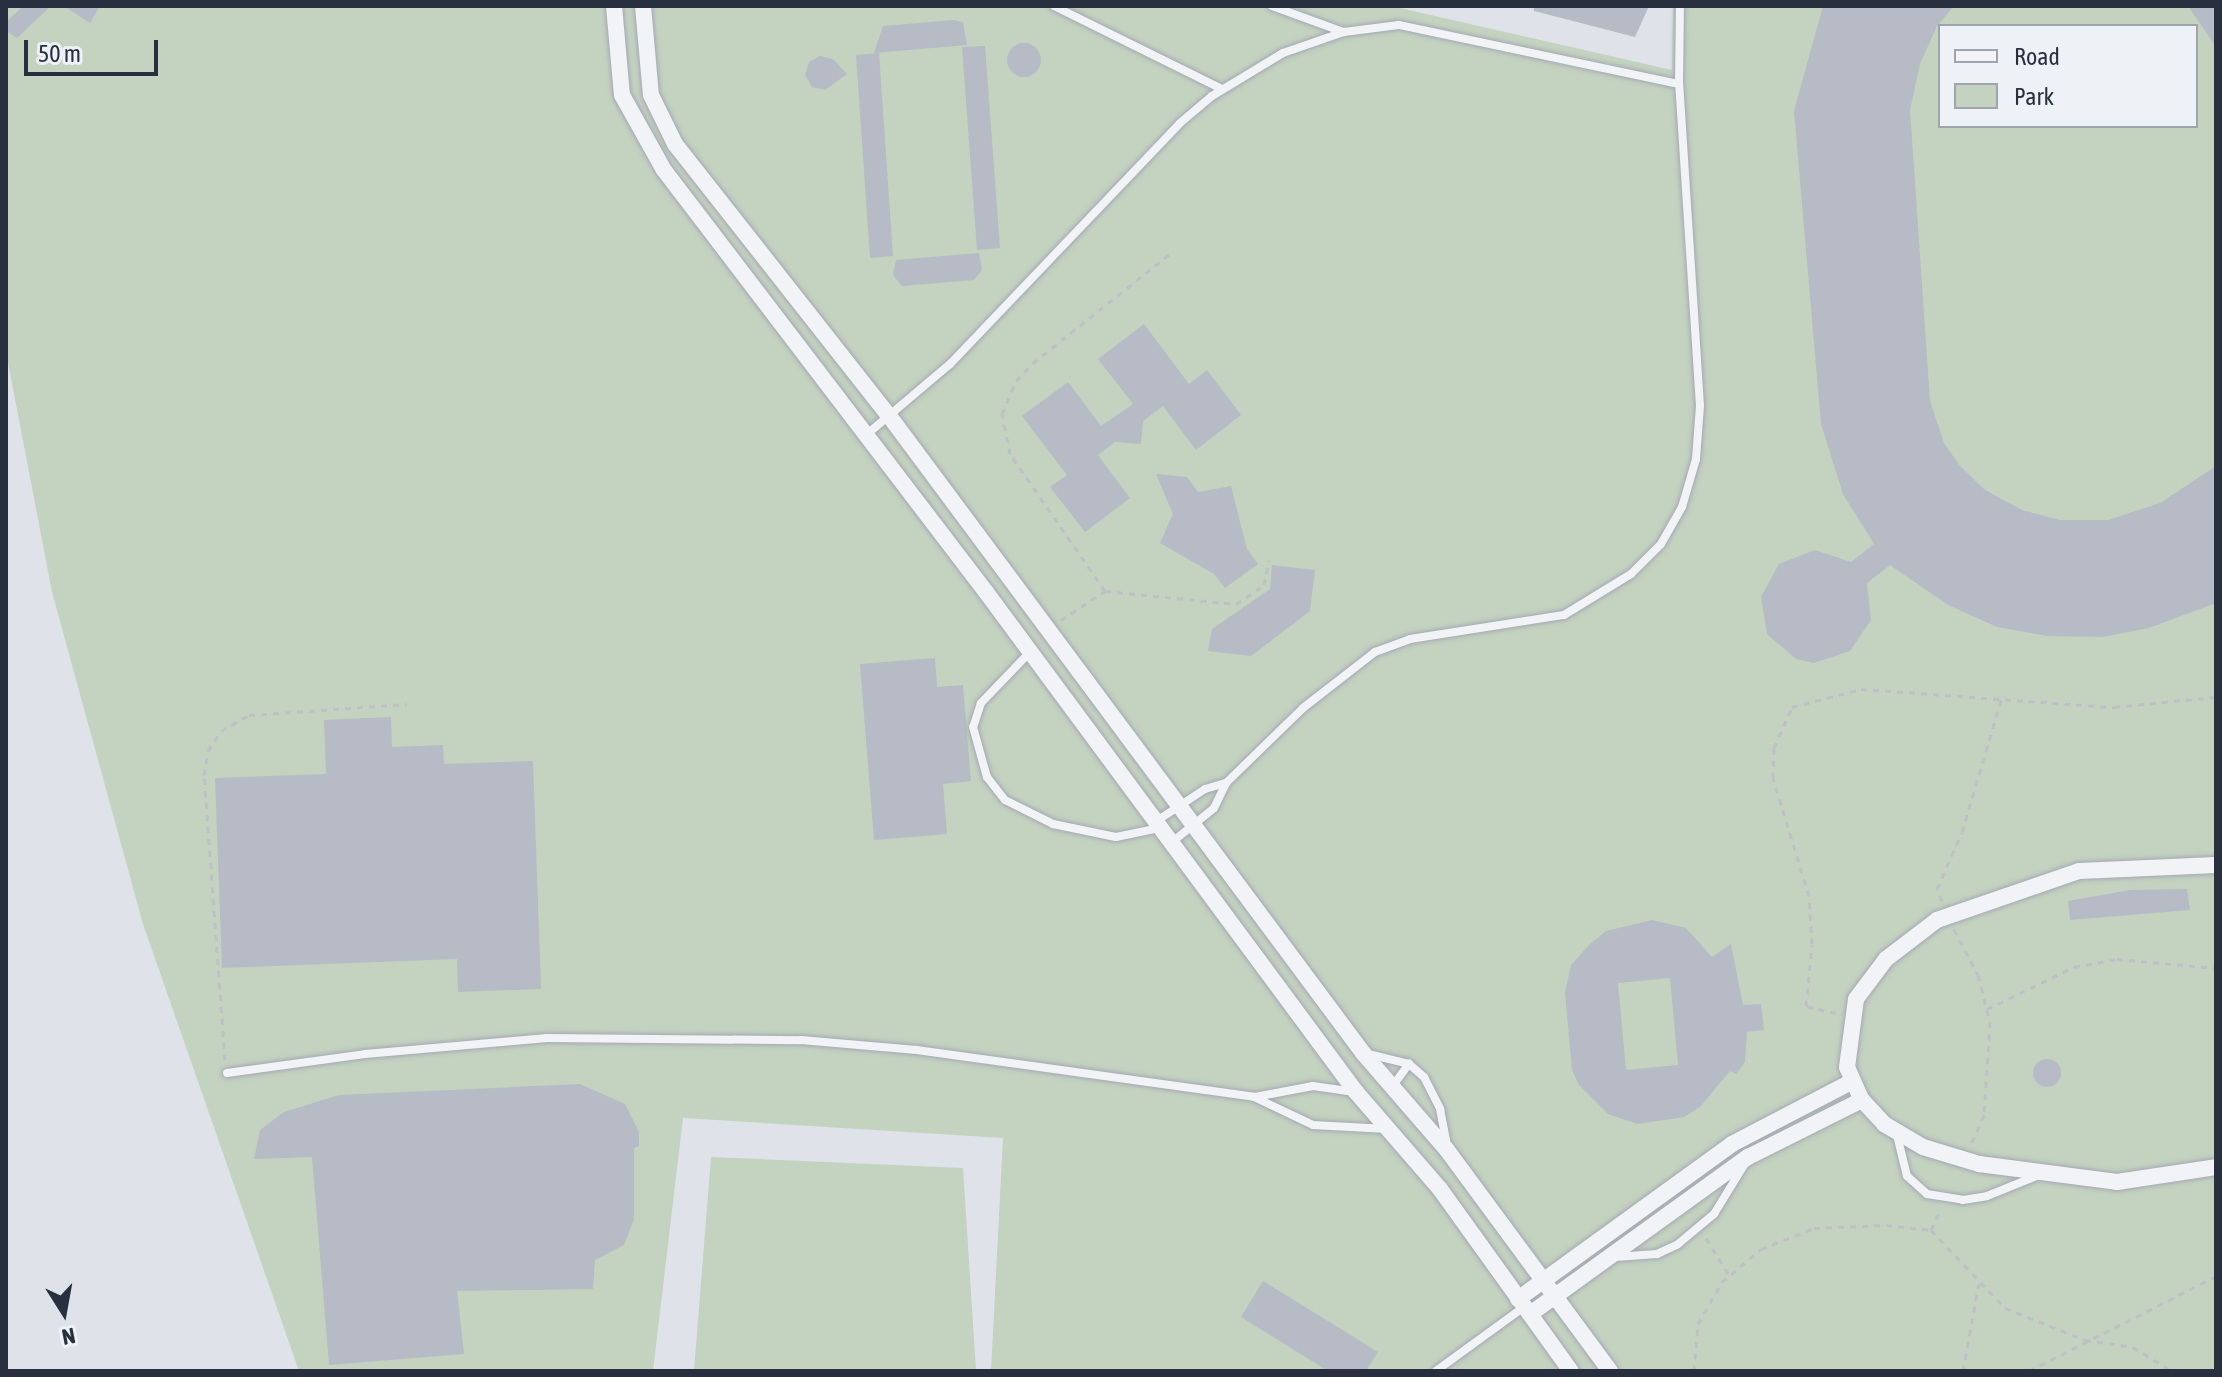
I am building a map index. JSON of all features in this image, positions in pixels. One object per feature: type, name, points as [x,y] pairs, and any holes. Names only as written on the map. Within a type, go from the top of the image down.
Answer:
[{"type":"street","points":[[614,6],[622,95],[642,139],[1030,652],[1356,1092],[1440,1189],[1571,1371]]},
{"type":"street","points":[[643,6],[651,95],[675,144],[890,417],[1363,1053],[1447,1150],[1610,1371]]},
{"type":"street","points":[[2216,865],[2079,871],[1947,916],[1886,959],[1856,999],[1852,1016],[1851,1082],[1874,1117],[1923,1147],[1963,1159],[2040,1175],[2117,1182],[2216,1167]]},
{"type":"street","points":[[1524,1306],[1544,1280],[1732,1144],[1851,1082]]},
{"type":"street","points":[[1524,1306],[1555,1297],[1615,1257],[1748,1157],[1862,1100]]},
{"type":"lane","points":[[1054,6],[1222,89]]},
{"type":"lane","points":[[1272,6],[1344,32]]},
{"type":"lane","points":[[1171,843],[1214,808],[1226,783],[1303,708],[1375,652],[1410,639],[1564,615],[1631,574],[1661,544],[1682,507],[1696,459],[1700,406],[1679,84],[1680,6]]},
{"type":"lane","points":[[866,435],[950,364],[1180,123],[1222,89],[1283,53],[1372,26],[1426,27],[1679,84]]},
{"type":"lane","points":[[1030,652],[981,703],[973,727],[987,777],[1005,800],[1053,824],[1116,837],[1158,825],[1205,789],[1226,783]]},
{"type":"lane","points":[[227,1073],[533,1039],[723,1037],[917,1050],[1254,1097],[1313,1125],[1388,1129]]},
{"type":"lane","points":[[1363,1053],[1409,1064],[1424,1077],[1440,1109],[1447,1150]]},
{"type":"lane","points":[[1392,1087],[1409,1064]]},
{"type":"lane","points":[[1254,1097],[1313,1086],[1356,1092]]},
{"type":"lane","points":[[1895,1131],[1907,1176],[1927,1194],[1946,1198],[1987,1196],[2040,1175]]},
{"type":"lane","points":[[1615,1257],[1657,1254],[1700,1228],[1728,1195],[1748,1157]]},
{"type":"lane","points":[[1436,1371],[1524,1306]]},
{"type":"path","points":[[1105,591],[1010,454],[1002,414],[1016,381],[1033,363],[1172,252]]},
{"type":"path","points":[[1046,629],[1105,591],[1236,604],[1264,585],[1269,560]]},
{"type":"path","points":[[1852,1016],[1806,1006],[1812,944],[1809,896],[1773,778],[1774,748],[1792,707],[1861,689],[2152,708],[2216,697]]},
{"type":"path","points":[[1963,1159],[1984,1115],[1990,1049],[1987,1010],[1978,975],[1947,916],[1937,889],[1962,832],[2001,700]]},
{"type":"path","points":[[227,1073],[205,790],[208,751],[221,731],[249,715],[407,704]]},
{"type":"path","points":[[1987,1010],[2074,967],[2117,959],[2216,968]]},
{"type":"path","points":[[1931,1230],[1946,1198]]},
{"type":"path","points":[[1694,1371],[1698,1324],[1729,1275],[1761,1249],[1814,1228],[1886,1225],[1931,1230],[2005,1308],[2085,1340],[2133,1347],[2172,1371]]},
{"type":"path","points":[[1700,1228],[1729,1275]]},
{"type":"path","points":[[2029,1371],[2216,1276]]},
{"type":"path","points":[[1963,1371],[1979,1283]]},
{"type":"green space","points":[[6,6],[1391,6],[1672,70],[1673,6],[2216,6],[2216,1371],[991,1371],[1003,1138],[683,1118],[653,1371],[299,1371],[143,924],[52,592],[6,352]]},
{"type":"green space","points":[[711,1157],[963,1168],[976,1371],[694,1371]]},
{"type":"building","points":[[23,6],[51,6],[17,38],[6,31],[6,22]]},
{"type":"building","points":[[64,6],[100,6],[90,23]]},
{"type":"building","points":[[1534,6],[1649,6],[1635,37],[1534,11]]},
{"type":"building","points":[[1823,6],[1954,6],[1938,24],[1920,64],[1910,110],[1930,401],[1944,443],[1960,466],[1985,490],[2022,510],[2060,520],[2108,520],[2160,503],[2216,466],[2216,603],[2149,628],[2103,637],[2048,636],[1997,627],[1948,605],[1890,565],[1867,583],[1871,620],[1850,651],[1814,663],[1796,659],[1767,634],[1761,597],[1779,564],[1815,550],[1851,562],[1874,544],[1843,494],[1821,424],[1794,111]]},
{"type":"building","points":[[2188,6],[2216,6],[2216,47]]},
{"type":"building","points":[[954,20],[963,22],[967,45],[874,53],[883,26]]},
{"type":"building","points":[[1024,43],[1036,48],[1041,60],[1036,72],[1024,77],[1012,72],[1007,60],[1012,48]]},
{"type":"building","points":[[985,46],[1000,248],[977,250],[962,47]]},
{"type":"building","points":[[879,53],[893,256],[870,258],[856,55]]},
{"type":"building","points":[[820,56],[833,59],[847,74],[825,90],[812,87],[805,75],[809,62]]},
{"type":"building","points":[[979,253],[982,270],[974,280],[902,286],[893,275],[896,260]]},
{"type":"building","points":[[1144,324],[1189,384],[1207,370],[1241,415],[1196,450],[1163,406],[1143,421],[1141,444],[1115,442],[1098,455],[1130,498],[1085,532],[1050,487],[1067,475],[1022,416],[1068,382],[1101,426],[1133,404],[1098,359]]},
{"type":"building","points":[[1156,474],[1187,477],[1198,492],[1231,486],[1247,549],[1258,564],[1225,588],[1214,574],[1160,543],[1173,514]]},
{"type":"building","points":[[1272,565],[1315,570],[1310,611],[1251,656],[1208,651],[1212,629],[1270,589]]},
{"type":"building","points":[[935,658],[937,687],[963,685],[971,781],[943,784],[947,834],[874,840],[860,664]]},
{"type":"building","points":[[391,717],[392,747],[443,745],[444,764],[533,761],[541,989],[458,992],[457,959],[222,968],[215,778],[326,774],[324,720]]},
{"type":"building","points":[[2187,889],[2190,910],[2070,920],[2068,901],[2130,890]]},
{"type":"building","points":[[1652,920],[1686,928],[1712,957],[1731,944],[1743,1005],[1761,1004],[1764,1030],[1747,1032],[1745,1062],[1736,1074],[1730,1071],[1700,1107],[1684,1117],[1637,1124],[1608,1114],[1579,1085],[1572,1070],[1565,993],[1571,965],[1606,931]],"holes":[[[1670,978],[1678,1065],[1626,1070],[1618,983]]]},
{"type":"building","points":[[2047,1059],[2057,1063],[2061,1073],[2057,1083],[2047,1087],[2037,1083],[2033,1073],[2037,1063]]},
{"type":"building","points":[[580,1084],[625,1104],[639,1132],[639,1146],[634,1148],[634,1219],[624,1245],[595,1260],[593,1289],[457,1291],[464,1354],[329,1365],[312,1157],[254,1159],[260,1130],[284,1112],[339,1095]]},
{"type":"building","points":[[1263,1281],[1378,1352],[1366,1371],[1328,1371],[1241,1317]]}]
